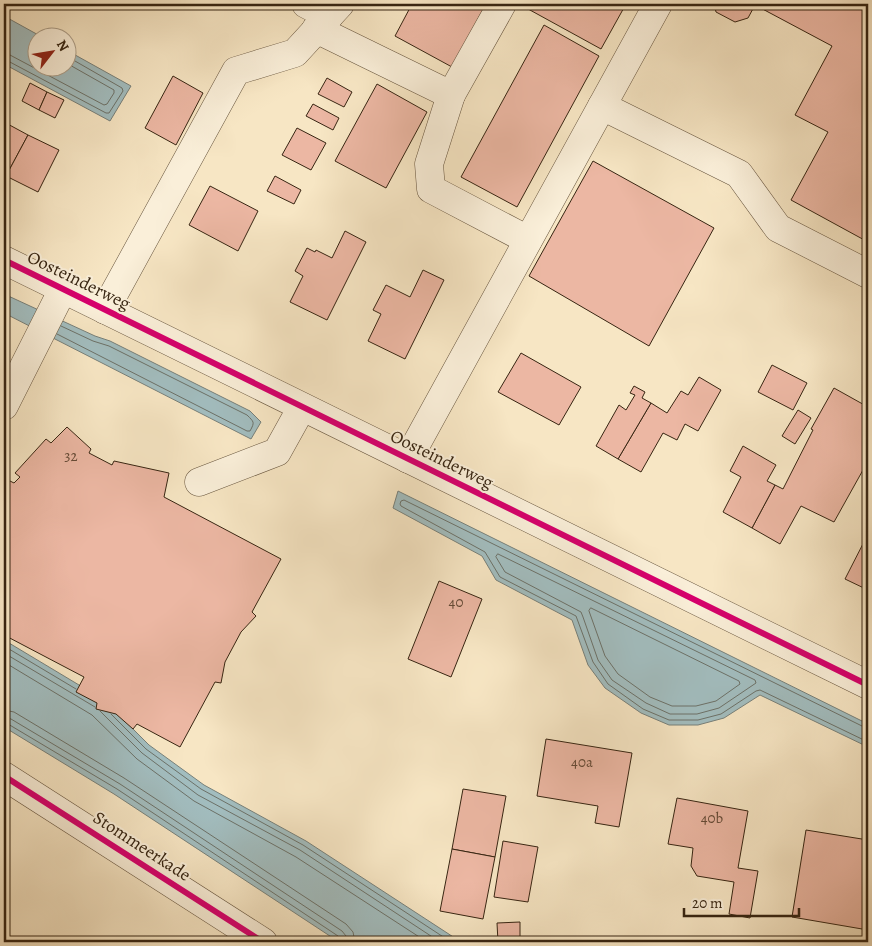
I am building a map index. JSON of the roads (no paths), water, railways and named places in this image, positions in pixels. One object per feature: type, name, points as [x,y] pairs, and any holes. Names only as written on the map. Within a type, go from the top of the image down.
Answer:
[{"type":"street","points":[[502,4],[451,95],[428,164],[431,189],[528,240]]},
{"type":"street","points":[[408,459],[658,4]]},
{"type":"street","points":[[105,310],[236,71],[294,53],[323,13],[451,95]]},
{"type":"street","points":[[602,106],[739,174],[778,228],[868,274]]},
{"type":"street","name":"Oosteinderweg","points":[[4,260],[868,686]]},
{"type":"street","points":[[4,406],[63,290]]},
{"type":"street","points":[[200,482],[276,452],[302,407]]},
{"type":"street","name":"Stommeerkade","points":[[4,776],[263,942]]},
{"type":"water","points":[[4,16],[28,29],[28,77],[4,64]]},
{"type":"water","points":[[78,57],[131,86],[110,121],[30,78],[78,78]]},
{"type":"water","points":[[4,294],[95,336],[110,341],[250,411],[261,422],[251,439],[4,313]]},
{"type":"water","points":[[398,491],[868,724],[868,747],[760,695],[724,718],[698,725],[669,725],[641,713],[605,688],[588,665],[572,620],[496,580],[482,556],[393,508]]},
{"type":"water","points":[[4,640],[104,700],[149,745],[204,785],[306,841],[461,942],[339,942],[114,794],[4,727]]}]
